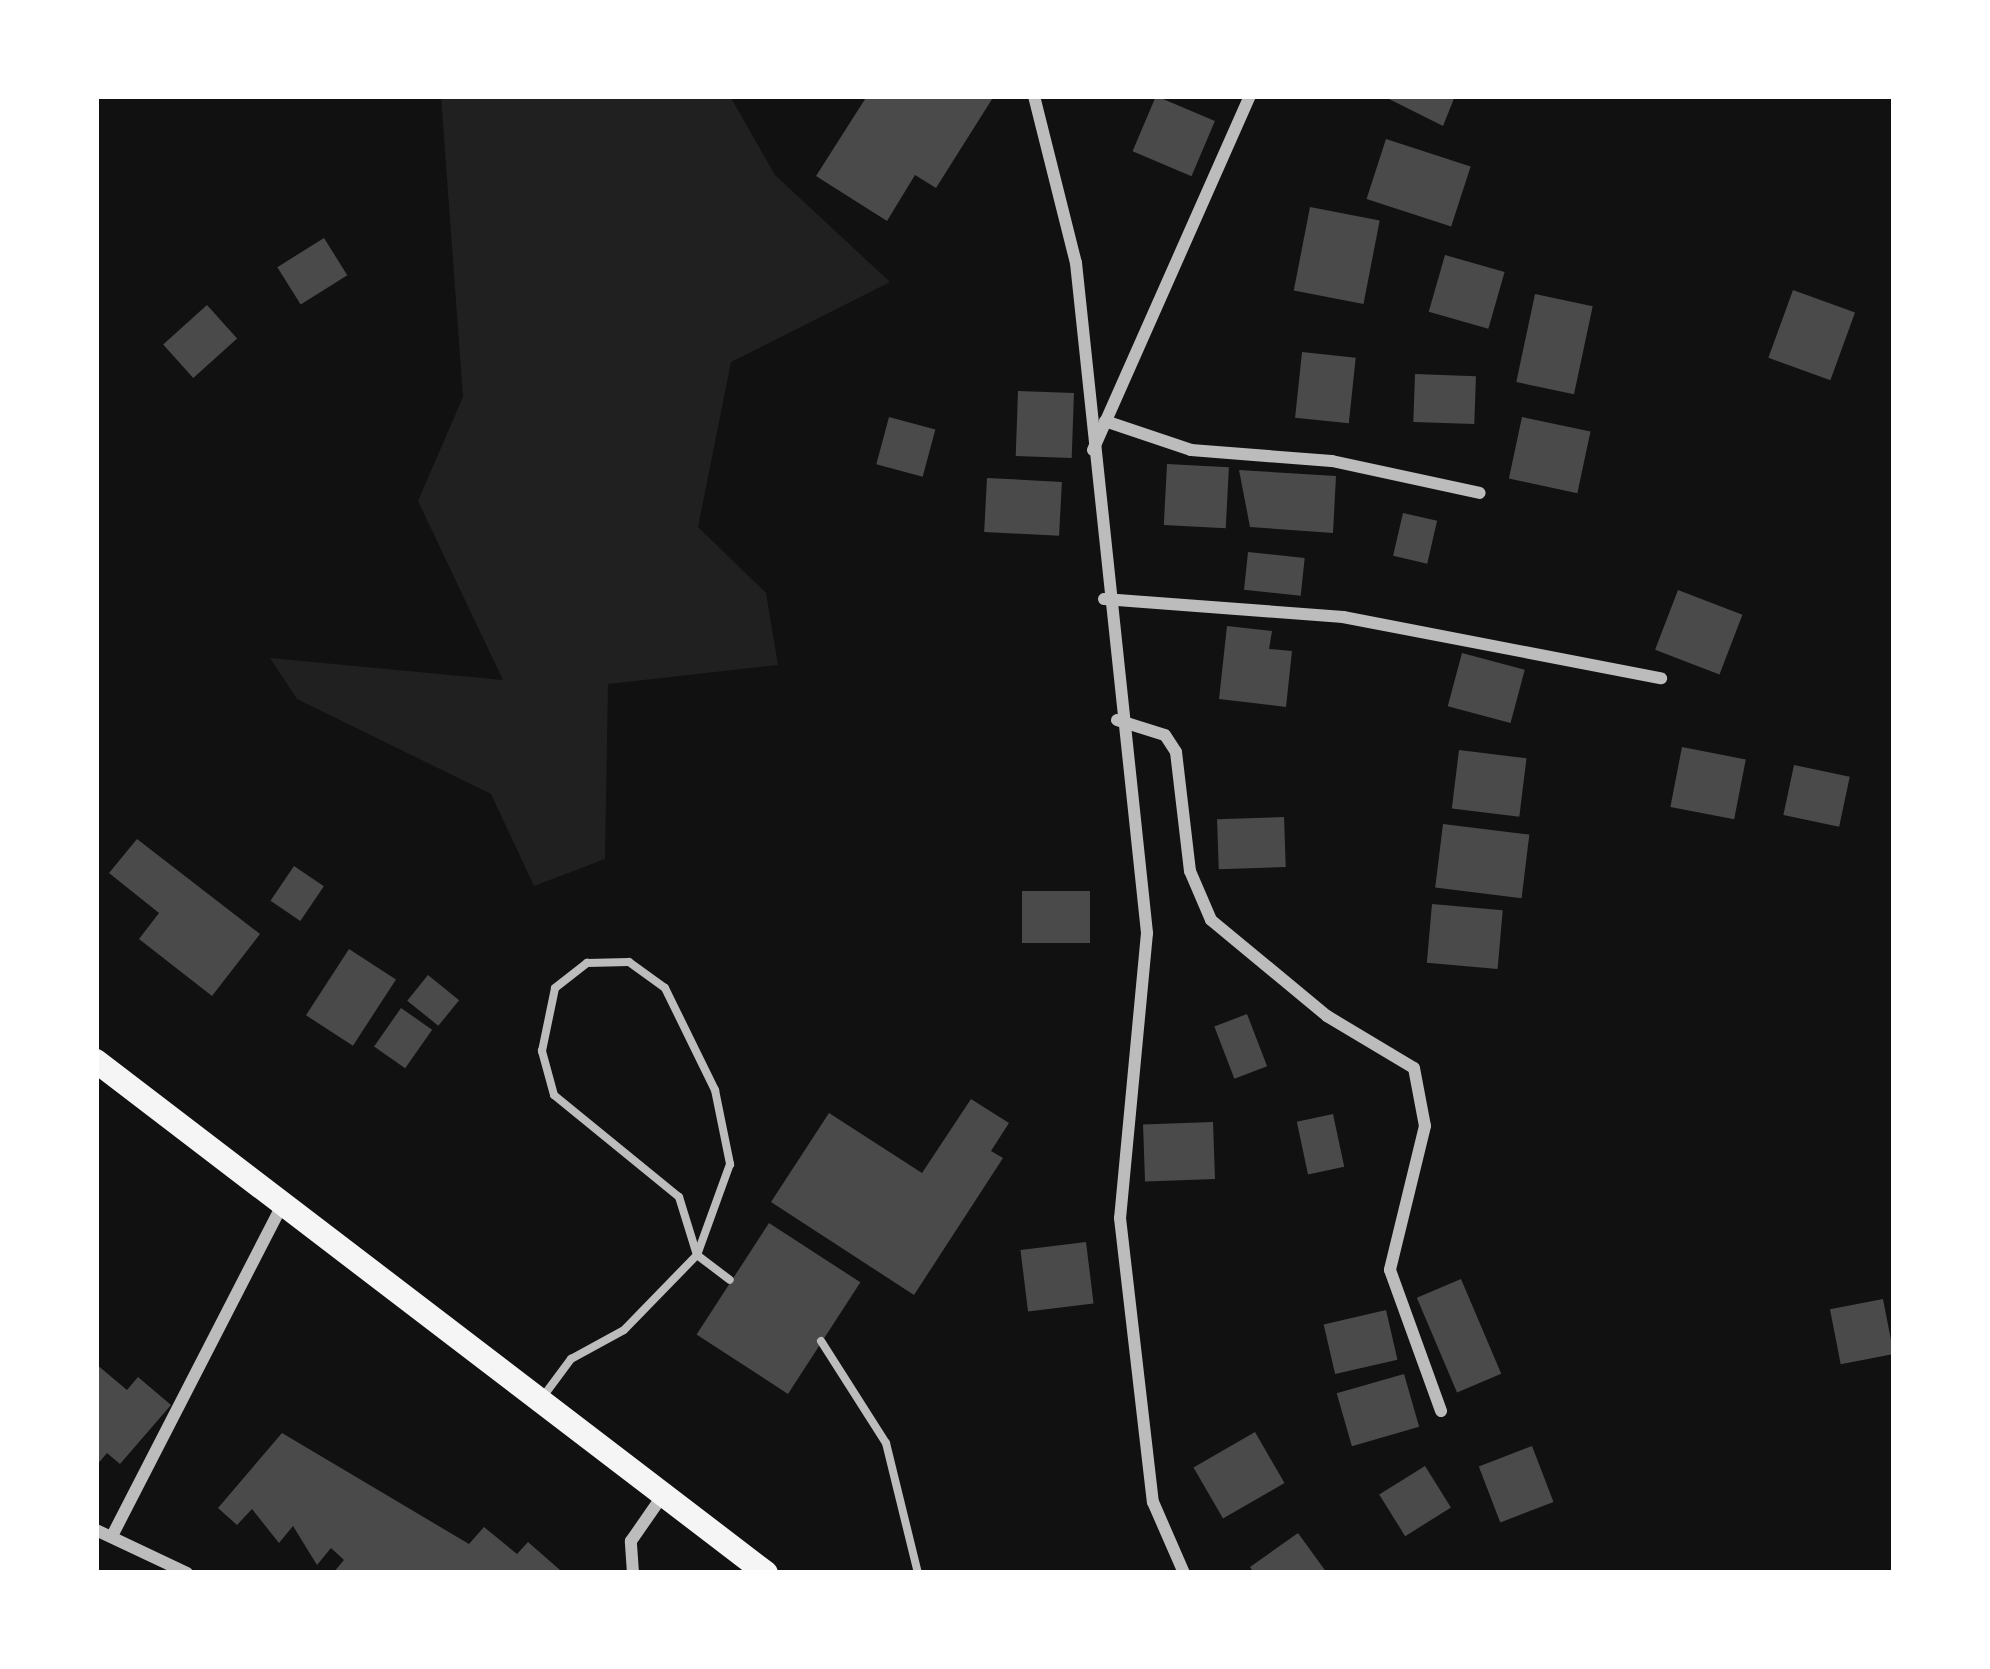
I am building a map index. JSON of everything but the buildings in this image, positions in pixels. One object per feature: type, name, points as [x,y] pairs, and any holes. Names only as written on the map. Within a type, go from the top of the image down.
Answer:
[{"type":"main road","points":[[96,1061],[281,1207],[542,1398],[766,1573]]},
{"type":"street","points":[[1034,96],[1076,263],[1104,599],[1147,932],[1120,1218],[1154,1502],[1184,1573]]},
{"type":"street","points":[[1092,451],[1250,96]]},
{"type":"street","points":[[1105,421],[1191,450],[1332,461],[1480,493]]},
{"type":"street","points":[[1104,599],[1343,617],[1661,678]]},
{"type":"street","points":[[1117,720],[1166,735],[1177,752],[1190,871],[1211,920],[1327,1016],[1414,1068],[1425,1126],[1390,1270],[1441,1411]]},
{"type":"street","points":[[112,1536],[281,1207]]},
{"type":"street","points":[[633,1573],[631,1541],[663,1495]]},
{"type":"street","points":[[96,1530],[188,1573]]},
{"type":"lane","points":[[542,1398],[571,1359],[624,1330],[697,1255],[730,1164],[716,1090],[665,988],[629,962],[587,963],[542,1013],[554,1095],[679,1197],[697,1255],[730,1280]]},
{"type":"lane","points":[[821,1341],[886,1443],[918,1573]]},
{"type":"shaded area","points":[[441,96],[730,96],[775,175],[890,282],[731,362],[698,527],[766,593],[778,665],[608,684],[605,859],[534,886],[491,794],[297,699],[270,658],[503,680],[418,501],[463,397]]}]
